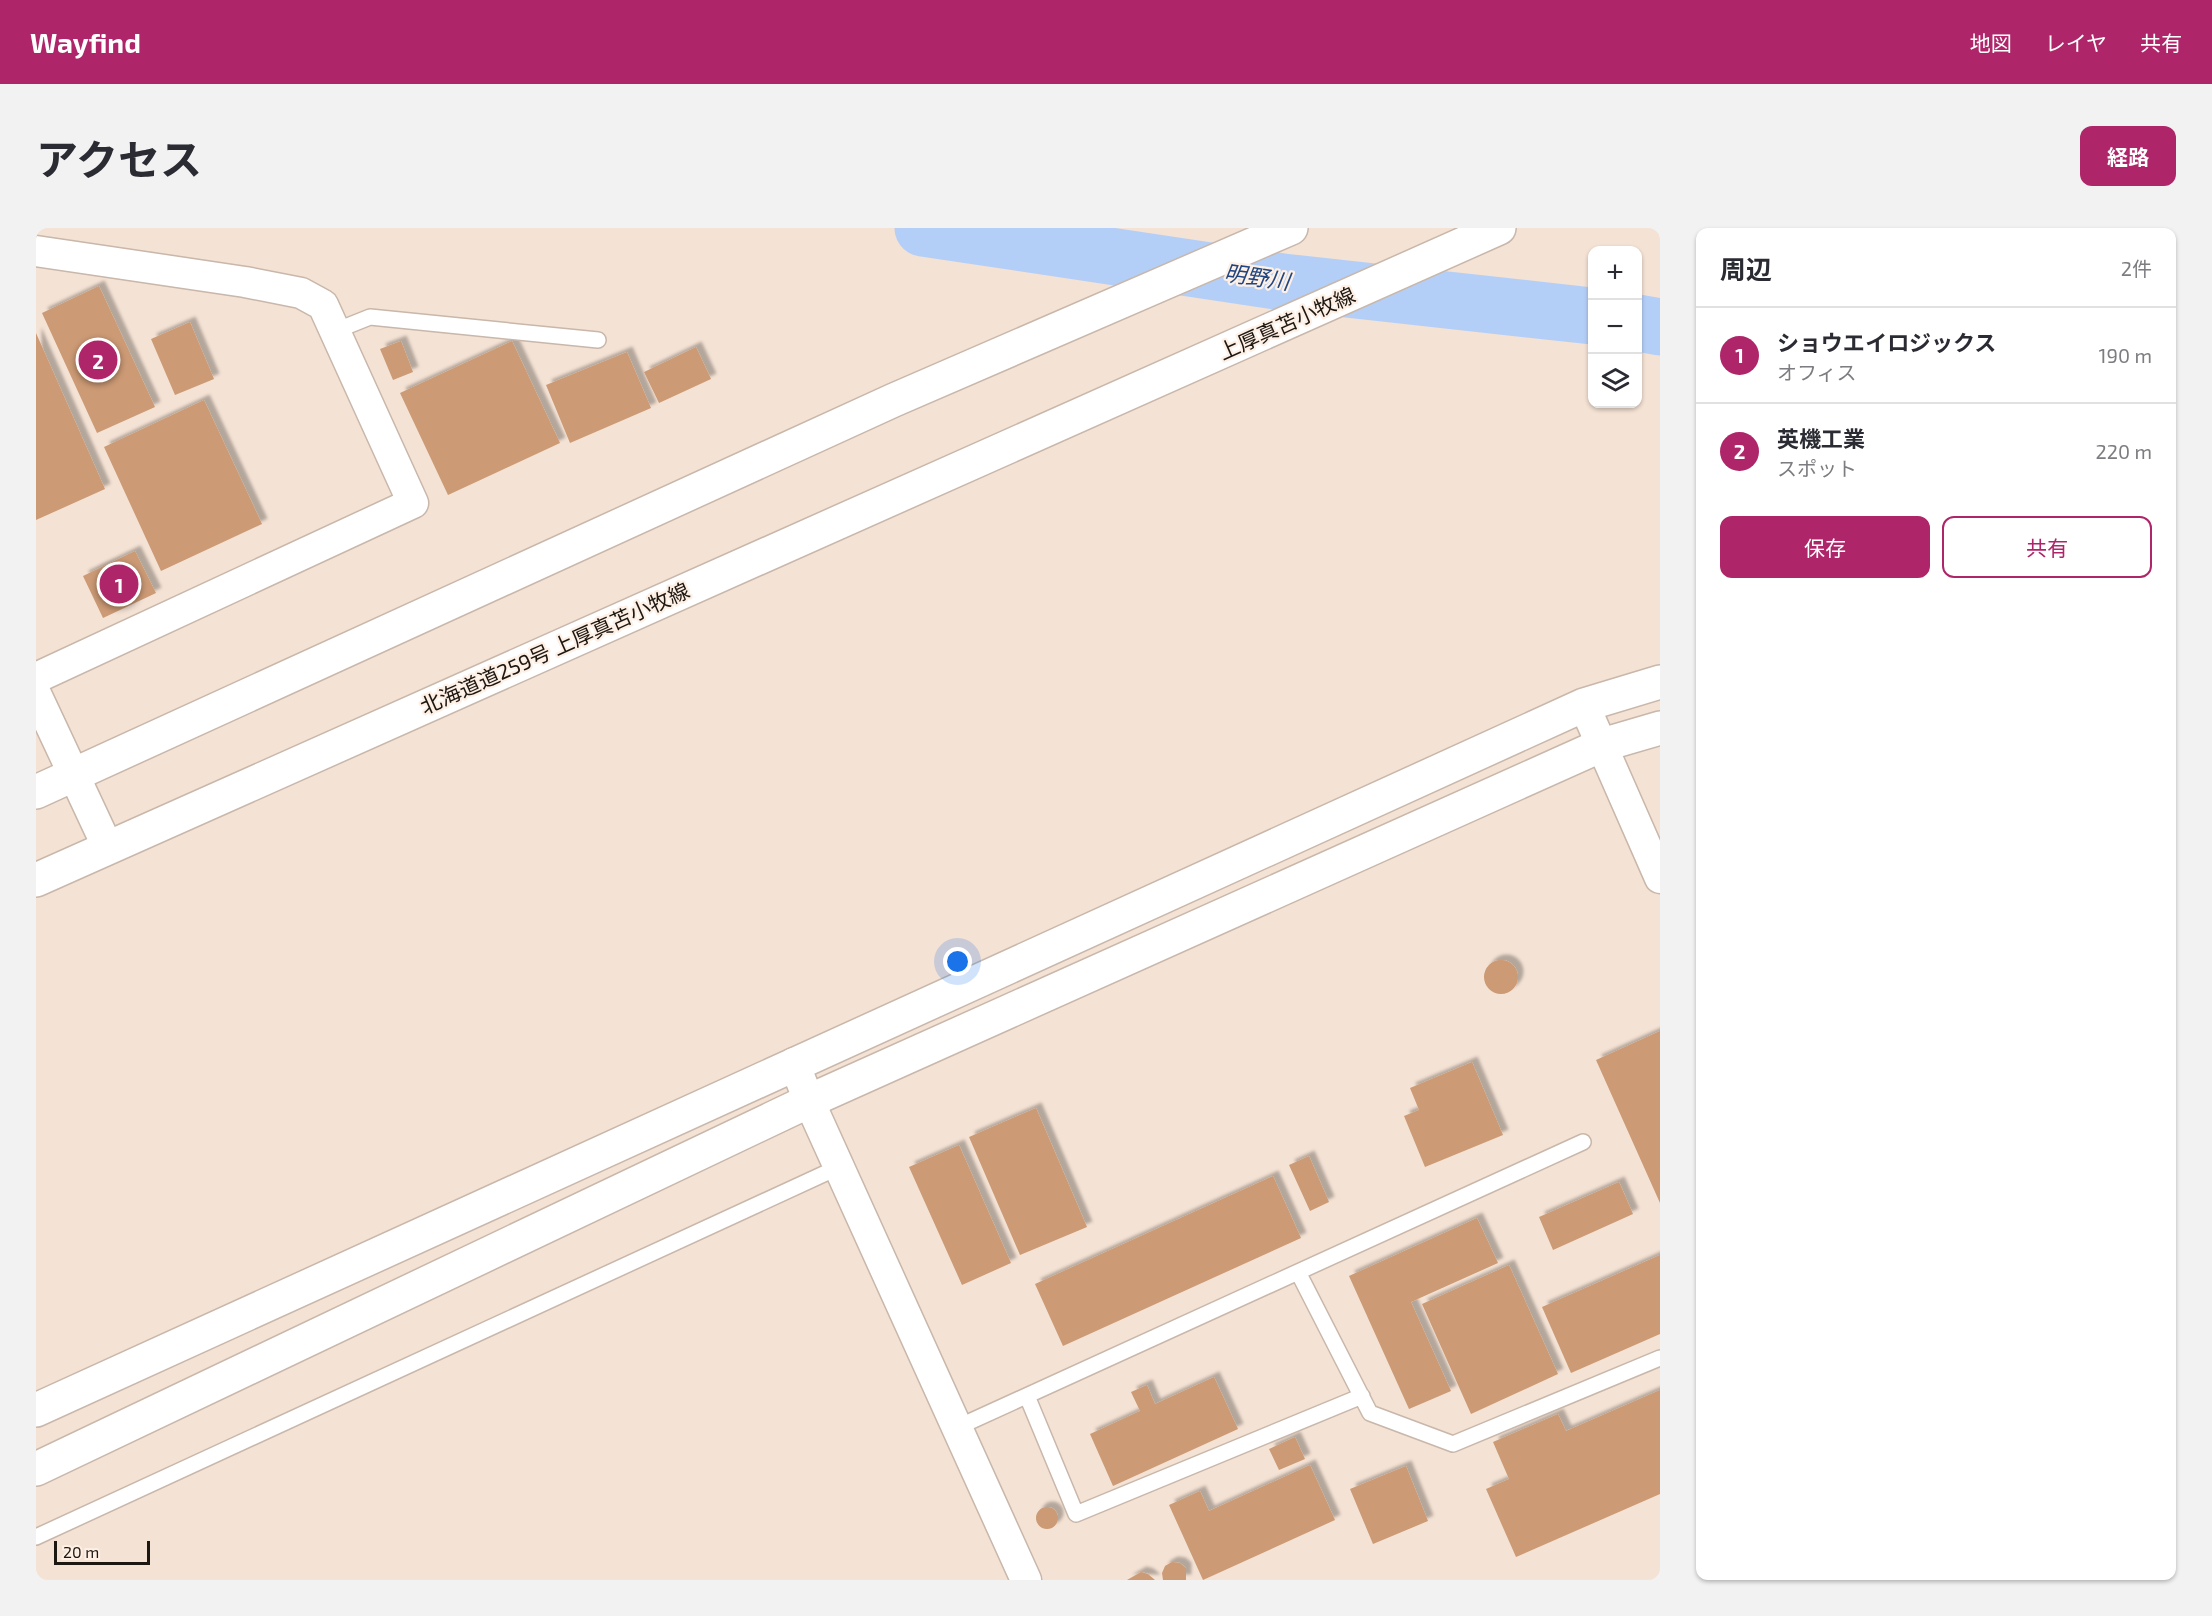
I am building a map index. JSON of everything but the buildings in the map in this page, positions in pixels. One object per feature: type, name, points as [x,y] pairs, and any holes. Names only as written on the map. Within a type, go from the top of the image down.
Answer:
[{"type":"street","points":[[36,792],[894,400],[1291,228]]},
{"type":"street","name":"上厚真苫小牧線","points":[[1074,419],[1499,228]]},
{"type":"street","points":[[36,251],[245,282],[301,293],[323,305],[413,502],[36,678]]},
{"type":"street","name":"北海道道259号 上厚真苫小牧線","points":[[36,880],[1074,419]]},
{"type":"street","points":[[36,1410],[1584,705],[1660,682]]},
{"type":"street","points":[[36,694],[108,848]]},
{"type":"street","points":[[1584,705],[1660,878]]},
{"type":"street","points":[[36,1469],[809,1101],[1602,745],[1660,728]]},
{"type":"street","points":[[794,1063],[809,1101],[1026,1580]]},
{"type":"lane","points":[[335,331],[370,316],[598,340]]},
{"type":"lane","points":[[956,1428],[1583,1142]]},
{"type":"lane","points":[[36,1537],[840,1166]]},
{"type":"lane","points":[[1298,1272],[1370,1413],[1453,1444],[1660,1358]]},
{"type":"lane","points":[[1028,1396],[1076,1514],[1362,1396]]},
{"type":"waterway","name":"明野川","points":[[923,228],[1283,282],[1588,316]]},
{"type":"waterway","name":"明野川","points":[[1642,324],[1660,327]]},
{"type":"place","name":"英機工業","points":[[98,360]]},
{"type":"place","name":"ショウエイロジックス","points":[[119,584]]}]
